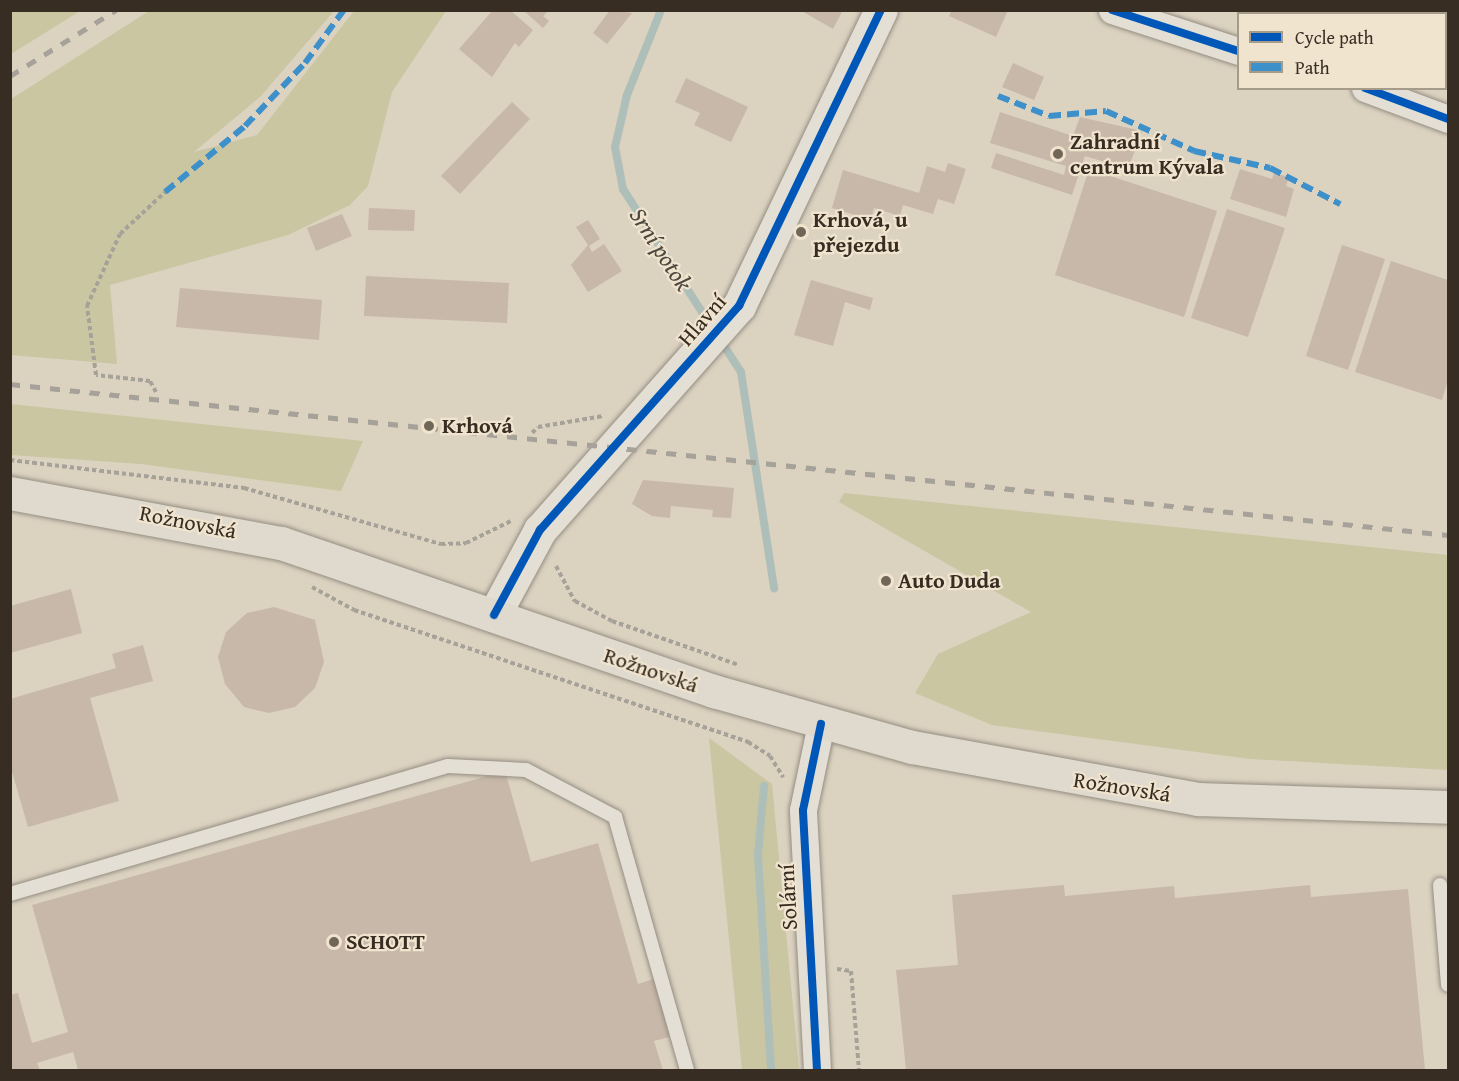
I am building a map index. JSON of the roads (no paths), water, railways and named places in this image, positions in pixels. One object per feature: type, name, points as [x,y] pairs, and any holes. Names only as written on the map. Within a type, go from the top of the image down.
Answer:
[{"type":"main road","name":"Rožnovská","points":[[10,493],[271,540],[821,724],[1138,791],[1301,805],[1449,807]]},
{"type":"street","name":"Hlavní","points":[[494,615],[524,553],[547,522],[719,330],[761,268],[881,10]]},
{"type":"street","points":[[1112,10],[1237,50]]},
{"type":"street","points":[[1370,90],[1449,119]]},
{"type":"street","name":"Solární","points":[[817,1071],[803,810],[821,724]]},
{"type":"lane","points":[[10,894],[448,766],[526,770],[615,817],[687,1071]]},
{"type":"lane","points":[[1440,885],[1449,985]]},
{"type":"waterway","name":"Srní potok","points":[[661,10],[627,95],[615,147],[623,189],[711,326]]},
{"type":"waterway","name":"Srní potok","points":[[719,338],[741,372],[774,588]]},
{"type":"waterway","name":"Srní potok","points":[[764,786],[758,855],[771,1070]]},
{"type":"railway","points":[[10,76],[116,10]]},
{"type":"railway","points":[[10,384],[1448,535]]},
{"type":"place","name":"Zahradní centrum Kývala","points":[[1058,154]]},
{"type":"place","name":"Krhová, u přejezdu","points":[[801,232]]},
{"type":"place","name":"Krhová","points":[[429,426]]},
{"type":"place","name":"Auto Duda","points":[[886,581]]},
{"type":"place","name":"SCHOTT","points":[[334,942]]}]
